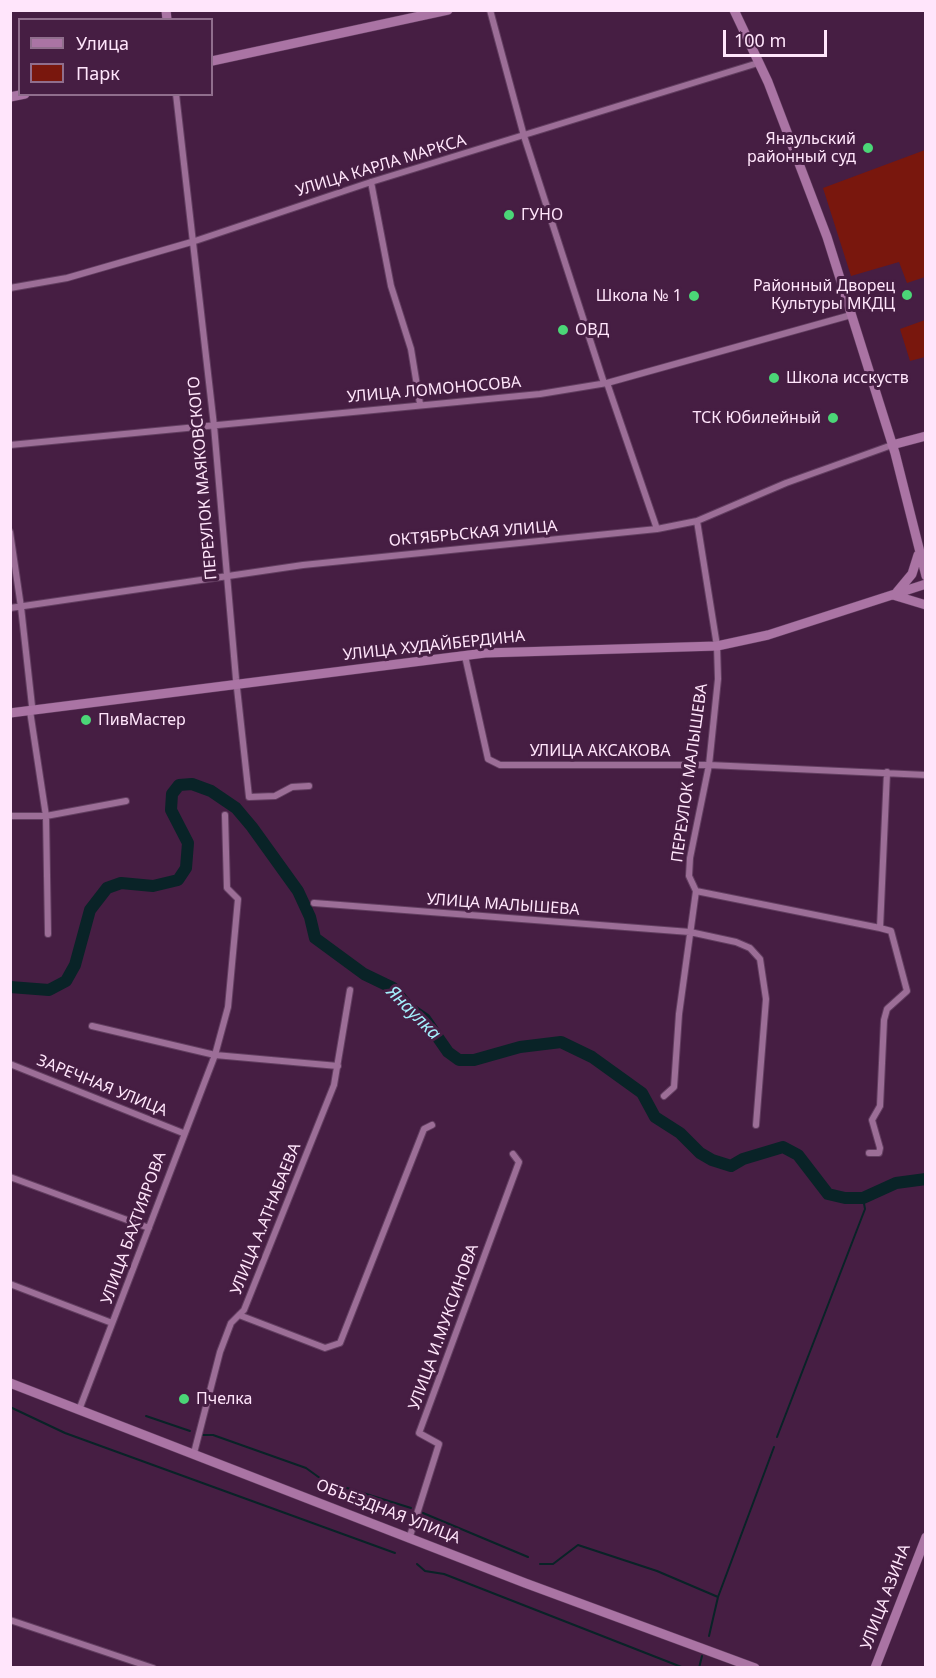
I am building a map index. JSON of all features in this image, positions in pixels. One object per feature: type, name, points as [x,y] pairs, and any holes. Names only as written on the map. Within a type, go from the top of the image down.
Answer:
[{"type":"street","points":[[213,62],[448,10]]},
{"type":"street","points":[[490,10],[524,136],[605,383],[657,530]]},
{"type":"street","points":[[734,10],[809,185],[846,293],[892,445],[926,576]]},
{"type":"street","name":"УЛИЦА КАРЛА МАРКСА","points":[[10,288],[67,278],[195,241],[371,182],[758,63]]},
{"type":"street","name":"ПЕРЕУЛОК МАЯКОВСКОГО","points":[[176,96],[195,241],[249,797],[275,796],[292,787],[309,786]]},
{"type":"street","points":[[371,182],[391,286],[411,349],[420,405]]},
{"type":"street","name":"УЛИЦА ЛОМОНОСОВА","points":[[10,445],[540,394],[605,383],[851,315]]},
{"type":"street","name":"ОКТЯБРЬСКАЯ УЛИЦА","points":[[10,608],[303,565],[657,530],[697,521],[786,483],[892,445],[926,436]]},
{"type":"street","name":"ПЕРЕУЛОК МАЛЫШЕВА","points":[[664,1096],[674,1086],[696,891],[689,876],[690,858],[709,765],[718,679],[717,646],[697,521]]},
{"type":"street","points":[[10,532],[21,607],[30,711],[46,816],[48,934]]},
{"type":"street","points":[[919,549],[926,560]]},
{"type":"street","points":[[919,549],[912,574],[893,595],[926,605]]},
{"type":"street","name":"УЛИЦА ХУДАЙБЕРДИНА","points":[[10,713],[485,653],[717,646],[768,635],[926,584]]},
{"type":"street","name":"УЛИЦА АКСАКОВА","points":[[465,656],[488,759],[500,765],[709,765],[926,775]]},
{"type":"street","points":[[880,928],[887,772]]},
{"type":"street","points":[[10,816],[46,816],[126,801]]},
{"type":"street","name":"УЛИЦА БАХТИЯРОВА","points":[[79,1410],[183,1132],[215,1055],[228,1007],[238,899],[227,888],[225,815]]},
{"type":"street","points":[[696,891],[891,931],[907,991],[887,1009],[884,1020],[880,1106],[872,1120],[880,1148],[879,1153],[869,1153]]},
{"type":"street","name":"УЛИЦА МАЛЫШЕВА","points":[[314,903],[390,911],[690,932],[736,942],[750,948],[760,959],[766,999],[756,1125]]},
{"type":"street","name":"УЛИЦА А.АТНАБАЕВА","points":[[194,1453],[220,1352],[231,1323],[244,1310],[334,1085],[350,990]]},
{"type":"street","points":[[92,1026],[215,1055],[338,1065]]},
{"type":"street","name":"ЗАРЕЧНАЯ УЛИЦА","points":[[10,1064],[183,1132]]},
{"type":"street","points":[[239,1315],[325,1348],[340,1342],[424,1129],[432,1125]]},
{"type":"street","name":"УЛИЦА И.МУКСИНОВА","points":[[410,1536],[439,1444],[419,1433],[519,1162],[513,1154]]},
{"type":"street","points":[[10,1177],[149,1228]]},
{"type":"street","points":[[10,1284],[112,1323]]},
{"type":"street","name":"ОБЪЕЗДНАЯ УЛИЦА","points":[[10,1383],[410,1536],[525,1583],[755,1668]]},
{"type":"street","name":"УЛИЦА АЗИНА","points":[[875,1668],[926,1537]]},
{"type":"street","points":[[10,1620],[153,1668]]},
{"type":"green space","points":[[925,150],[925,277],[907,283],[899,262],[851,276],[823,188]]},
{"type":"green space","points":[[925,320],[925,357],[910,361],[900,329]]},
{"type":"waterway","name":"Янаулка","points":[[10,987],[49,990],[66,981],[75,965],[90,910],[107,888],[121,883],[153,886],[178,880],[186,868],[188,843],[171,810],[172,794],[179,785],[192,784],[211,791],[236,808],[252,827],[298,891],[310,917],[315,938],[364,974],[393,988],[409,1008],[425,1019],[448,1052],[459,1060],[474,1060],[520,1047],[561,1042],[592,1057],[642,1093],[655,1117],[680,1133],[700,1153],[712,1160],[731,1166],[743,1159],[783,1147],[798,1155],[828,1194],[845,1198],[863,1198],[896,1183],[926,1179]]},
{"type":"waterway","points":[[777,1437],[865,1209],[863,1198]]},
{"type":"waterway","points":[[10,1407],[65,1433],[395,1553]]},
{"type":"waterway","points":[[146,1416],[190,1431]]},
{"type":"waterway","points":[[202,1435],[213,1435],[306,1468],[324,1481]]},
{"type":"waterway","points":[[709,1636],[718,1597],[774,1447]]},
{"type":"waterway","points":[[333,1486],[347,1488],[411,1508]]},
{"type":"waterway","points":[[423,1513],[528,1557]]},
{"type":"waterway","points":[[540,1564],[553,1564],[578,1545],[657,1571],[718,1597]]},
{"type":"waterway","points":[[417,1564],[425,1571],[444,1574],[684,1668]]},
{"type":"waterway","points":[[699,1668],[702,1656]]},
{"type":"place","name":"Янаульский районный суд","points":[[868,148]]},
{"type":"place","name":"ГУНО","points":[[509,215]]},
{"type":"place","name":"Районный Дворец Культуры МКДЦ","points":[[907,295]]},
{"type":"place","name":"Школа № 1","points":[[694,296]]},
{"type":"place","name":"ОВД","points":[[563,330]]},
{"type":"place","name":"Школа исскуств","points":[[774,378]]},
{"type":"place","name":"ТСК Юбилейный","points":[[833,418]]},
{"type":"place","name":"ПивМастер","points":[[86,720]]},
{"type":"place","name":"Пчелка","points":[[184,1399]]}]
